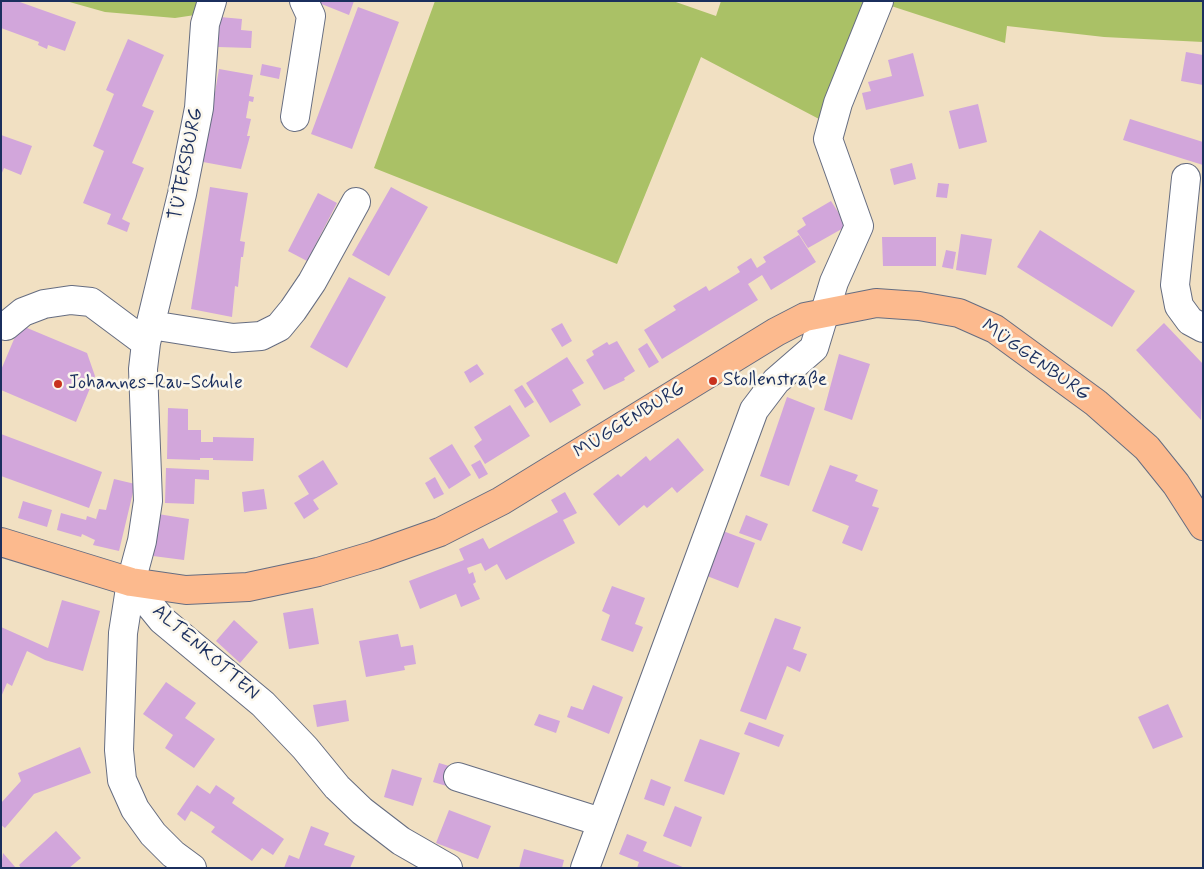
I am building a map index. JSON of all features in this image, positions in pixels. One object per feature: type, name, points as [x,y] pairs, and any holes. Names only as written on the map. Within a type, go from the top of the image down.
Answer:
[{"type":"main road","name":"MÜGGENBURG","points":[[1,542],[131,582],[186,590],[248,587],[318,572],[440,532],[501,501],[776,332],[805,317],[876,304],[919,306],[959,313],[995,329],[1096,404],[1147,448],[1176,484],[1203,526]]},
{"type":"street","name":"TÜTERSBURG","points":[[131,582],[142,541],[148,501],[144,369],[148,334],[182,194],[198,108],[205,24],[212,1]]},
{"type":"street","points":[[295,117],[311,16],[304,1]]},
{"type":"street","points":[[585,868],[754,410],[776,381],[814,348],[834,282],[860,226],[828,139],[838,103],[879,1]]},
{"type":"street","points":[[1186,178],[1175,285],[1179,306],[1190,321],[1203,328]]},
{"type":"street","points":[[6,326],[23,312],[44,304],[70,300],[91,302],[148,334],[233,338],[261,336],[279,327],[293,310],[312,282],[356,202]]},
{"type":"street","name":"ALTENKOTTEN","points":[[131,582],[123,633],[119,750],[122,780],[135,809],[153,834],[173,854],[192,868]]},
{"type":"street","name":"ALTENKOTTEN","points":[[131,582],[162,620],[262,704],[305,748],[337,787],[362,811],[402,841],[448,868]]},
{"type":"street","points":[[458,777],[601,822]]},
{"type":"green space","points":[[66,1],[200,1],[195,15],[175,18],[105,12]]},
{"type":"green space","points":[[435,1],[673,1],[716,16],[721,1],[868,1],[819,119],[701,57],[617,264],[374,168]]},
{"type":"green space","points":[[887,1],[1203,1],[1203,42],[1104,37],[1007,26],[1005,43],[885,4]]},
{"type":"building","points":[[1,1],[17,1],[76,22],[65,51],[48,45],[47,49],[38,45],[39,42],[1,28]]},
{"type":"building","points":[[320,1],[354,1],[349,15],[319,3]]},
{"type":"building","points":[[358,7],[399,22],[352,149],[311,134]]},
{"type":"building","points":[[220,17],[242,19],[241,30],[252,31],[251,48],[218,47]]},
{"type":"building","points":[[128,39],[164,55],[142,106],[154,111],[132,163],[144,168],[122,219],[130,223],[127,232],[107,224],[111,214],[83,203],[104,151],[93,146],[114,94],[106,90]]},
{"type":"building","points":[[1186,52],[1203,55],[1203,85],[1181,81]]},
{"type":"building","points":[[913,53],[924,96],[866,110],[862,93],[871,91],[868,82],[892,76],[888,60]]},
{"type":"building","points":[[262,64],[281,68],[279,79],[260,75]]},
{"type":"building","points":[[219,69],[253,75],[249,96],[254,97],[253,102],[249,101],[246,118],[251,119],[247,136],[250,136],[241,169],[203,162]]},
{"type":"building","points":[[978,104],[987,142],[959,149],[949,111]]},
{"type":"building","points":[[1130,119],[1203,142],[1203,165],[1123,140]]},
{"type":"building","points":[[1,135],[32,146],[21,175],[4,168],[1,175]]},
{"type":"building","points":[[912,163],[916,179],[894,185],[890,169]]},
{"type":"building","points":[[938,183],[949,184],[947,198],[936,197]]},
{"type":"building","points":[[210,187],[248,193],[240,241],[245,242],[243,257],[241,257],[238,287],[235,286],[232,317],[191,309]]},
{"type":"building","points":[[391,187],[428,207],[389,276],[352,255]]},
{"type":"building","points":[[318,193],[337,203],[307,261],[288,251]]},
{"type":"building","points":[[831,201],[847,226],[808,248],[797,231],[806,225],[802,218]]},
{"type":"building","points":[[1040,230],[1135,291],[1112,327],[1017,267]]},
{"type":"building","points":[[961,234],[992,239],[986,275],[956,270]]},
{"type":"building","points":[[799,235],[816,262],[771,290],[762,275],[748,284],[758,300],[662,359],[644,330],[676,310],[673,306],[706,286],[709,291],[740,272],[737,267],[751,258],[757,268],[766,262],[763,257]]},
{"type":"building","points":[[882,237],[936,237],[936,266],[883,266]]},
{"type":"building","points":[[946,250],[956,252],[953,269],[942,267]]},
{"type":"building","points":[[349,277],[386,297],[347,368],[310,347]]},
{"type":"building","points":[[562,323],[572,341],[562,347],[551,329]]},
{"type":"building","points":[[1164,323],[1203,364],[1201,420],[1136,350]]},
{"type":"building","points":[[20,325],[87,353],[95,376],[76,422],[1,390],[1,370]]},
{"type":"building","points":[[617,341],[635,371],[624,378],[625,380],[604,390],[586,360],[594,355],[592,351],[607,342],[609,345]]},
{"type":"building","points":[[647,343],[659,362],[649,368],[638,349]]},
{"type":"building","points":[[839,354],[870,364],[852,420],[824,410]]},
{"type":"building","points":[[567,357],[584,383],[572,390],[581,405],[550,423],[526,383]]},
{"type":"building","points":[[477,364],[484,374],[470,383],[464,372]]},
{"type":"building","points":[[522,385],[534,402],[525,408],[514,390]]},
{"type":"building","points":[[787,397],[815,408],[789,486],[760,476]]},
{"type":"building","points":[[510,405],[530,436],[485,464],[474,446],[482,440],[474,427]]},
{"type":"building","points":[[168,408],[188,409],[188,430],[201,430],[201,442],[213,442],[213,437],[254,438],[253,461],[213,460],[213,458],[200,458],[200,460],[167,459]]},
{"type":"building","points":[[1,434],[102,472],[89,508],[1,476]]},
{"type":"building","points":[[678,438],[704,470],[677,493],[672,487],[647,508],[644,505],[619,526],[593,494],[618,474],[621,477],[646,456],[650,461]]},
{"type":"building","points":[[452,444],[471,475],[449,489],[429,458]]},
{"type":"building","points":[[323,460],[338,484],[313,500],[319,509],[304,519],[294,503],[309,494],[298,476]]},
{"type":"building","points":[[480,460],[488,474],[479,479],[471,465]]},
{"type":"building","points":[[830,465],[858,475],[855,481],[878,490],[872,506],[879,508],[862,551],[842,543],[849,526],[812,511]]},
{"type":"building","points":[[166,468],[209,470],[209,480],[195,479],[194,504],[165,503]]},
{"type":"building","points":[[435,477],[444,494],[434,499],[425,483]]},
{"type":"building","points":[[114,479],[135,484],[119,551],[93,545],[95,540],[82,534],[81,537],[57,530],[61,513],[86,520],[87,516],[96,519],[99,509],[106,510]]},
{"type":"building","points":[[264,489],[267,509],[244,512],[242,492]]},
{"type":"building","points":[[565,492],[577,513],[563,520],[575,543],[506,580],[497,564],[485,571],[481,563],[467,568],[469,574],[473,572],[476,582],[473,584],[480,599],[461,607],[456,594],[420,609],[409,581],[464,560],[459,549],[483,538],[489,549],[558,512],[551,500]]},
{"type":"building","points":[[23,501],[52,510],[47,527],[18,518]]},
{"type":"building","points":[[158,514],[189,519],[184,560],[153,556]]},
{"type":"building","points":[[746,515],[768,524],[761,541],[739,533]]},
{"type":"building","points":[[723,531],[755,543],[738,588],[707,576]]},
{"type":"building","points":[[612,586],[645,598],[635,624],[643,627],[633,652],[601,640],[610,615],[602,611]]},
{"type":"building","points":[[62,600],[100,611],[83,671],[45,660],[27,651],[12,686],[7,683],[1,697],[1,627],[48,648]]},
{"type":"building","points":[[313,608],[319,644],[289,649],[283,613]]},
{"type":"building","points":[[775,618],[801,627],[793,649],[807,654],[800,672],[787,666],[766,720],[740,711]]},
{"type":"building","points":[[234,620],[258,642],[240,663],[216,641]]},
{"type":"building","points":[[398,634],[401,647],[413,645],[416,664],[404,666],[405,670],[366,677],[359,641]]},
{"type":"building","points":[[166,682],[196,703],[185,718],[215,739],[194,768],[165,748],[173,735],[143,714]]},
{"type":"building","points":[[593,685],[623,697],[609,734],[567,717],[571,706],[583,710]]},
{"type":"building","points":[[346,700],[349,721],[317,727],[313,705]]},
{"type":"building","points":[[1168,704],[1183,737],[1153,749],[1138,717]]},
{"type":"building","points":[[539,714],[560,721],[556,733],[534,725]]},
{"type":"building","points":[[749,722],[784,735],[779,747],[744,734]]},
{"type":"building","points":[[700,739],[740,753],[724,795],[684,781]]},
{"type":"building","points":[[80,747],[91,773],[34,794],[5,828],[1,825],[1,803],[21,781],[18,773]]},
{"type":"building","points":[[439,763],[456,768],[450,787],[433,782]]},
{"type":"building","points":[[392,769],[422,778],[413,806],[384,797]]},
{"type":"building","points":[[651,779],[671,787],[664,806],[644,799]]},
{"type":"building","points":[[197,785],[210,794],[216,785],[235,798],[232,803],[284,839],[273,855],[262,848],[252,861],[211,832],[215,827],[196,814],[191,811],[185,821],[177,814]]},
{"type":"building","points":[[675,806],[702,817],[691,847],[663,836]]},
{"type":"building","points":[[449,810],[491,826],[478,859],[436,843]]},
{"type":"building","points":[[311,826],[329,833],[324,845],[355,856],[350,868],[284,868],[289,855],[299,859]]},
{"type":"building","points":[[56,831],[81,858],[69,868],[21,868],[19,865]]},
{"type":"building","points":[[627,834],[647,842],[643,851],[685,868],[637,868],[639,862],[619,854]]},
{"type":"building","points":[[524,849],[564,860],[562,868],[519,868]]},
{"type":"building","points":[[3,853],[16,868],[1,868]]},
{"type":"place","name":"Stollenstraße","points":[[713,381]]},
{"type":"place","name":"Johannes-Rau-Schule","points":[[58,384]]}]
